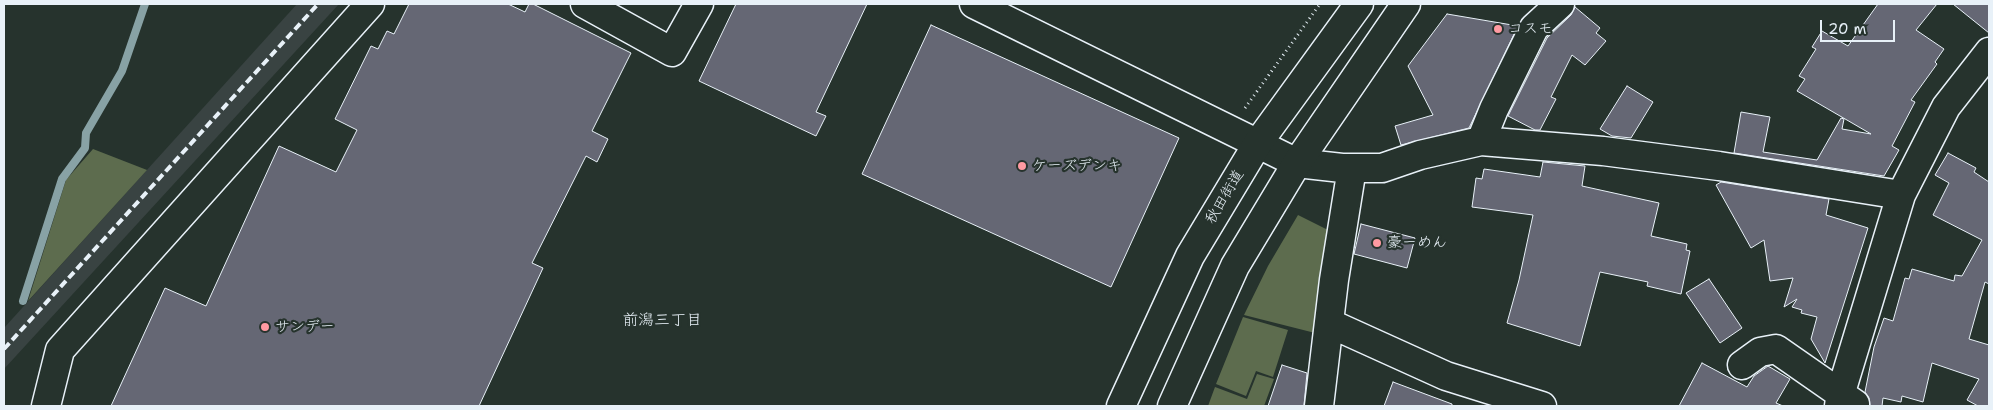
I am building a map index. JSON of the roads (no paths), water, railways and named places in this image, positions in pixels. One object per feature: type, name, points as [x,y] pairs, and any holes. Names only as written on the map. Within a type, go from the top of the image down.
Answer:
[{"type":"street","points":[[46,406],[60,350],[370,4]]},
{"type":"street","points":[[585,4],[672,52],[699,4]]},
{"type":"street","points":[[974,4],[1258,142],[1297,163],[1352,168],[1382,168],[1420,155],[1481,141],[1603,151],[1719,166],[1901,195]]},
{"type":"street","name":"秋田街道","points":[[1121,406],[1190,256],[1258,142],[1359,4]]},
{"type":"street","points":[[1172,406],[1235,266],[1297,163],[1406,4]]},
{"type":"street","points":[[1481,141],[1494,109],[1534,28],[1560,4]]},
{"type":"street","points":[[1742,365],[1760,352],[1776,349],[1846,401],[1901,195],[1946,107],[1989,52]]},
{"type":"street","points":[[1319,406],[1352,168]]},
{"type":"street","points":[[1329,323],[1446,376],[1542,406]]},
{"type":"waterway","points":[[23,301],[62,179],[85,148],[86,133],[122,71],[145,4]]},
{"type":"railway","points":[[4,349],[318,4]]},
{"type":"place","name":"コスモ","points":[[1498,29]]},
{"type":"place","name":"ケーズデンキ","points":[[1022,166]]},
{"type":"place","name":"豪ーめん","points":[[1377,243]]},
{"type":"place","name":"サンデー","points":[[265,327]]},
{"type":"district","name":"前潟三丁目","points":[[662,321]]}]
